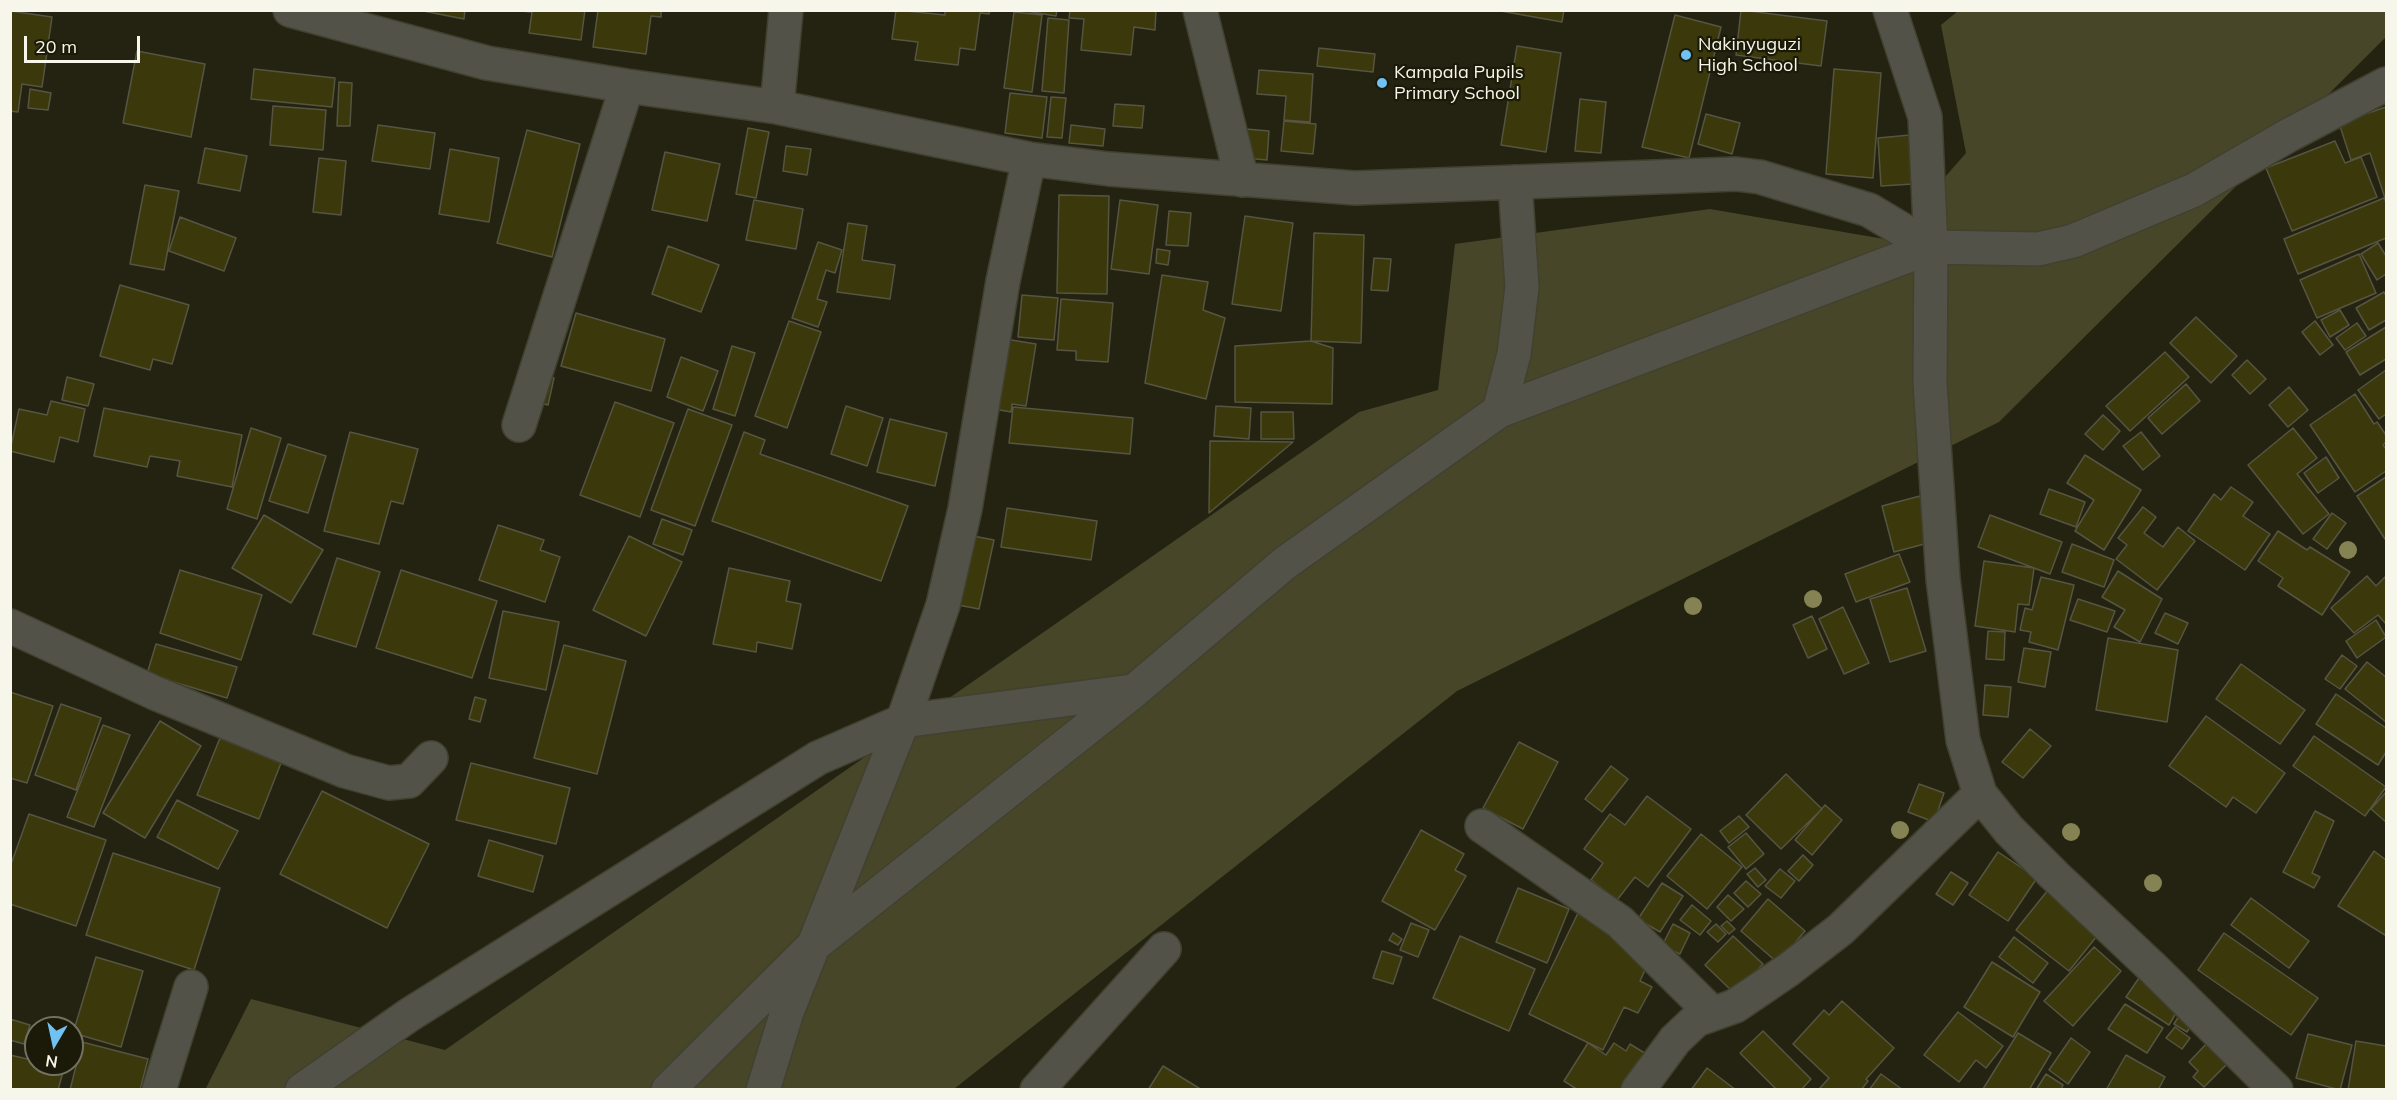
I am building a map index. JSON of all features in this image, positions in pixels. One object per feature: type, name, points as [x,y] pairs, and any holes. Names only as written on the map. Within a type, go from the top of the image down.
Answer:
[{"type":"street","points":[[290,10],[323,15],[487,63],[777,107],[1029,159],[1109,169],[1355,188],[1736,174],[1752,176],[1869,210],[1930,248]]},
{"type":"street","points":[[777,107],[786,10]]},
{"type":"street","points":[[1200,10],[1242,180]]},
{"type":"street","points":[[1890,10],[1925,117],[1930,248],[1930,383],[1943,579],[1963,740],[1980,794],[2009,830],[2054,875],[2276,1089]]},
{"type":"street","points":[[668,1089],[814,945],[1134,691],[1285,563],[1499,411],[1930,248],[2038,249],[2073,241],[2194,190],[2289,135],[2386,84]]},
{"type":"street","points":[[519,425],[627,86]]},
{"type":"street","points":[[763,1089],[787,1012],[903,721],[943,605],[965,509],[1004,281],[1029,159]]},
{"type":"street","points":[[1499,411],[1514,354],[1522,287],[1515,182]]},
{"type":"street","points":[[10,626],[155,693],[345,771],[389,783],[409,781],[431,758]]},
{"type":"street","points":[[302,1089],[410,1015],[818,758],[903,721],[1134,691]]},
{"type":"street","points":[[1638,1089],[1675,1040],[1696,1020],[1735,1006],[1788,970],[1841,929],[1980,794]]},
{"type":"street","points":[[1482,826],[1620,922],[1712,1013]]},
{"type":"street","points":[[1037,1089],[1164,949]]},
{"type":"street","points":[[159,1089],[190,987]]},
{"type":"shaded area","points":[[1958,11],[2386,11],[2386,37],[1999,422],[1457,691],[954,1089],[205,1090],[251,999],[445,1050],[1359,412],[1438,390],[1455,244],[1710,209],[1890,240],[1966,153],[1941,25]]},
{"type":"building","points":[[418,10],[465,10],[464,19]]},
{"type":"building","points":[[585,10],[581,40],[529,33],[532,12],[520,11]]},
{"type":"building","points":[[598,10],[661,10],[661,17],[651,16],[646,54],[593,47]]},
{"type":"building","points":[[896,10],[945,15],[945,10],[990,10],[989,14],[980,13],[975,50],[960,48],[958,65],[915,60],[918,42],[892,39]]},
{"type":"building","points":[[1019,10],[1057,10],[1056,16]]},
{"type":"building","points":[[1070,10],[1156,10],[1155,30],[1134,27],[1131,55],[1081,50],[1084,19],[1069,18]]},
{"type":"building","points":[[1495,10],[1564,10],[1562,22]]},
{"type":"building","points":[[1741,10],[1827,21],[1821,66],[1736,55]]},
{"type":"building","points":[[10,11],[52,17],[42,87],[22,84],[18,112],[10,111]]},
{"type":"building","points":[[1014,12],[1042,15],[1032,92],[1004,88]]},
{"type":"building","points":[[1675,15],[1721,27],[1689,158],[1642,147]]},
{"type":"building","points":[[1048,18],[1069,20],[1064,93],[1042,91]]},
{"type":"building","points":[[1517,46],[1561,53],[1546,152],[1501,145]]},
{"type":"building","points":[[1319,48],[1375,54],[1373,72],[1317,66]]},
{"type":"building","points":[[137,51],[205,64],[191,137],[123,123]]},
{"type":"building","points":[[254,69],[335,78],[332,107],[251,99]]},
{"type":"building","points":[[1834,69],[1881,73],[1873,178],[1826,174]]},
{"type":"building","points":[[1259,70],[1313,74],[1310,122],[1284,120],[1286,96],[1257,94]]},
{"type":"building","points":[[339,82],[352,83],[350,126],[337,126]]},
{"type":"building","points":[[30,89],[51,93],[48,110],[28,108]]},
{"type":"building","points":[[1010,93],[1047,97],[1042,138],[1005,133]]},
{"type":"building","points":[[1051,97],[1066,98],[1062,138],[1047,137]]},
{"type":"building","points":[[1580,99],[1606,102],[1601,153],[1575,151]]},
{"type":"building","points":[[1115,104],[1144,106],[1142,128],[1113,126]]},
{"type":"building","points":[[273,106],[326,110],[323,150],[270,145]]},
{"type":"building","points":[[2386,107],[2386,201],[2370,153],[2351,160],[2339,123]]},
{"type":"building","points":[[1706,114],[1740,123],[1732,154],[1698,144]]},
{"type":"building","points":[[1284,121],[1316,124],[1313,154],[1281,151]]},
{"type":"building","points":[[378,125],[435,133],[430,169],[372,161]]},
{"type":"building","points":[[1071,125],[1105,129],[1103,146],[1069,143]]},
{"type":"building","points":[[748,128],[769,132],[756,198],[736,194]]},
{"type":"building","points":[[1246,129],[1269,131],[1267,160],[1244,158]]},
{"type":"building","points":[[527,130],[580,144],[552,257],[497,243]]},
{"type":"building","points":[[1910,135],[1913,184],[1881,186],[1878,138]]},
{"type":"building","points":[[2335,141],[2345,163],[2361,157],[2377,197],[2292,231],[2266,168]]},
{"type":"building","points":[[786,146],[811,149],[807,175],[783,171]]},
{"type":"building","points":[[205,148],[247,156],[240,191],[198,183]]},
{"type":"building","points":[[450,149],[499,158],[489,222],[439,214]]},
{"type":"building","points":[[665,152],[720,164],[707,221],[652,210]]},
{"type":"building","points":[[319,158],[346,161],[341,215],[313,212]]},
{"type":"building","points":[[145,185],[179,191],[164,270],[130,264]]},
{"type":"building","points":[[1059,195],[1109,196],[1107,294],[1057,293]]},
{"type":"building","points":[[2384,198],[2386,238],[2298,274],[2284,239]]},
{"type":"building","points":[[754,200],[803,209],[796,249],[746,240]]},
{"type":"building","points":[[1120,200],[1158,205],[1149,274],[1111,269]]},
{"type":"building","points":[[1169,211],[1191,213],[1188,246],[1166,245]]},
{"type":"building","points":[[1245,216],[1293,223],[1281,311],[1232,304]]},
{"type":"building","points":[[180,217],[236,238],[224,271],[169,251]]},
{"type":"building","points":[[848,223],[867,226],[862,260],[895,265],[890,299],[837,292]]},
{"type":"building","points":[[1314,233],[1364,235],[1361,343],[1311,341]]},
{"type":"building","points":[[818,242],[842,250],[835,273],[826,270],[817,299],[827,302],[818,327],[792,318]]},
{"type":"building","points":[[2378,243],[2386,256],[2386,274],[2377,280],[2361,254]]},
{"type":"building","points":[[668,246],[719,265],[701,312],[652,294]]},
{"type":"building","points":[[1157,249],[1170,251],[1168,265],[1156,263]]},
{"type":"building","points":[[2359,254],[2376,293],[2317,318],[2300,280]]},
{"type":"building","points":[[1374,258],[1391,259],[1388,291],[1371,290]]},
{"type":"building","points":[[1162,275],[1208,282],[1203,310],[1225,318],[1206,399],[1145,383]]},
{"type":"building","points":[[120,285],[189,305],[172,364],[153,359],[150,370],[100,356]]},
{"type":"building","points":[[2384,292],[2386,320],[2369,330],[2356,308]]},
{"type":"building","points":[[1022,295],[1058,298],[1054,340],[1018,337]]},
{"type":"building","points":[[1061,299],[1113,303],[1108,362],[1076,360],[1076,351],[1057,350]]},
{"type":"building","points":[[2340,310],[2349,325],[2330,337],[2321,320]]},
{"type":"building","points":[[576,313],[665,339],[651,391],[561,366]]},
{"type":"building","points":[[2196,317],[2237,356],[2211,383],[2170,343]]},
{"type":"building","points":[[789,321],[821,332],[787,428],[755,416]]},
{"type":"building","points":[[2315,321],[2333,345],[2320,355],[2302,332]]},
{"type":"building","points":[[2357,323],[2366,336],[2345,350],[2336,338]]},
{"type":"building","points":[[2386,327],[2386,359],[2360,375],[2346,352]]},
{"type":"building","points":[[1005,339],[1036,344],[1026,406],[1012,404],[1011,412],[994,409]]},
{"type":"building","points":[[1311,341],[1333,348],[1332,404],[1235,402],[1235,346]]},
{"type":"building","points":[[732,346],[755,353],[735,416],[713,409]]},
{"type":"building","points":[[2165,352],[2189,377],[2130,431],[2106,406]]},
{"type":"building","points":[[681,357],[718,371],[703,411],[667,397]]},
{"type":"building","points":[[2247,360],[2266,379],[2250,394],[2232,375]]},
{"type":"building","points":[[2386,370],[2386,414],[2379,419],[2358,390]]},
{"type":"building","points":[[539,374],[554,378],[548,405],[533,401]]},
{"type":"building","points":[[67,377],[94,384],[88,406],[62,400]]},
{"type":"building","points":[[2186,384],[2200,401],[2162,434],[2148,418]]},
{"type":"building","points":[[2289,387],[2308,410],[2288,427],[2269,405]]},
{"type":"building","points":[[2355,394],[2374,424],[2377,422],[2386,435],[2386,442],[2383,445],[2386,449],[2386,471],[2355,492],[2310,425]]},
{"type":"building","points":[[51,401],[85,409],[78,442],[60,437],[54,462],[10,451],[19,409],[47,415]]},
{"type":"building","points":[[615,402],[674,423],[640,517],[580,495]]},
{"type":"building","points":[[846,406],[883,418],[867,466],[831,454]]},
{"type":"building","points":[[1216,406],[1251,408],[1249,439],[1214,436]]},
{"type":"building","points":[[1013,407],[1133,418],[1130,454],[1009,443]]},
{"type":"building","points":[[104,408],[242,435],[232,487],[177,476],[180,461],[150,456],[147,467],[94,456]]},
{"type":"building","points":[[688,409],[732,425],[695,526],[651,510]]},
{"type":"building","points":[[1261,412],[1293,412],[1294,439],[1261,439]]},
{"type":"building","points":[[2103,415],[2120,431],[2103,450],[2085,434]]},
{"type":"building","points":[[890,419],[947,433],[935,486],[877,472]]},
{"type":"building","points":[[251,428],[281,438],[257,519],[227,509]]},
{"type":"building","points":[[2293,428],[2317,458],[2297,474],[2329,514],[2303,534],[2248,465]]},
{"type":"building","points":[[350,432],[418,449],[403,504],[391,501],[379,544],[324,531]]},
{"type":"building","points":[[744,432],[765,440],[760,454],[908,506],[881,581],[712,521]]},
{"type":"building","points":[[2141,432],[2160,456],[2143,470],[2123,446]]},
{"type":"building","points":[[1210,441],[1293,442],[1209,513]]},
{"type":"building","points":[[288,444],[326,456],[308,513],[269,501]]},
{"type":"building","points":[[2085,455],[2141,490],[2104,550],[2075,531],[2094,500],[2067,483]]},
{"type":"building","points":[[2326,457],[2339,478],[2318,493],[2304,473]]},
{"type":"building","points":[[2386,477],[2386,539],[2385,539],[2357,496]]},
{"type":"building","points":[[2231,487],[2253,502],[2243,516],[2270,534],[2245,570],[2188,531],[2214,494],[2221,500]]},
{"type":"building","points":[[2049,489],[2085,502],[2076,527],[2040,514]]},
{"type":"building","points":[[1920,496],[1932,542],[1894,552],[1882,506]]},
{"type":"building","points":[[2143,507],[2156,517],[2144,533],[2163,547],[2178,527],[2195,541],[2157,590],[2116,559],[2127,545],[2118,538]]},
{"type":"building","points":[[1007,508],[1097,521],[1091,560],[1001,547]]},
{"type":"building","points":[[2332,513],[2346,523],[2327,549],[2313,539]]},
{"type":"building","points":[[264,515],[323,550],[291,603],[232,568]]},
{"type":"building","points":[[1990,515],[2062,542],[2050,574],[1978,547]]},
{"type":"building","points":[[662,519],[692,530],[683,555],[653,544]]},
{"type":"building","points":[[498,525],[544,540],[540,550],[560,557],[545,602],[479,580]]},
{"type":"building","points":[[2278,531],[2307,550],[2310,547],[2350,572],[2322,615],[2278,586],[2283,578],[2258,561]]},
{"type":"building","points":[[629,536],[682,562],[646,636],[593,610]]},
{"type":"building","points":[[973,536],[994,540],[979,609],[958,605]]},
{"type":"building","points":[[2072,544],[2114,560],[2104,587],[2062,572]]},
{"type":"building","points":[[1899,554],[1910,582],[1856,602],[1845,574]]},
{"type":"building","points":[[337,558],[380,572],[356,647],[313,634]]},
{"type":"building","points":[[1984,561],[2034,568],[2029,605],[2018,604],[2015,632],[1975,626]]},
{"type":"building","points":[[729,568],[790,581],[786,601],[801,604],[792,649],[757,642],[756,652],[713,644]]},
{"type":"building","points":[[180,570],[262,595],[241,660],[160,633]]},
{"type":"building","points":[[401,570],[497,601],[472,678],[376,648]]},
{"type":"building","points":[[2118,571],[2162,599],[2140,642],[2114,627],[2125,610],[2102,597]]},
{"type":"building","points":[[2367,576],[2376,586],[2386,576],[2386,624],[2378,615],[2354,633],[2331,608]]},
{"type":"building","points":[[2041,577],[2074,585],[2058,650],[2029,642],[2031,632],[2020,630],[2025,608],[2032,610]]},
{"type":"building","points":[[1907,588],[1926,651],[1890,662],[1870,599]]},
{"type":"building","points":[[2078,599],[2115,611],[2107,632],[2070,620]]},
{"type":"building","points":[[1843,607],[1869,663],[1844,674],[1819,619]]},
{"type":"building","points":[[503,611],[559,622],[546,690],[489,678]]},
{"type":"building","points":[[2165,613],[2188,623],[2178,644],[2155,633]]},
{"type":"building","points":[[1812,616],[1827,649],[1808,658],[1793,625]]},
{"type":"building","points":[[2376,620],[2386,637],[2357,658],[2346,641]]},
{"type":"building","points":[[1988,631],[2005,632],[2004,660],[1986,659]]},
{"type":"building","points":[[2108,638],[2178,650],[2167,722],[2096,710]]},
{"type":"building","points":[[156,644],[237,667],[227,698],[147,674]]},
{"type":"building","points":[[564,645],[626,661],[597,774],[534,758]]},
{"type":"building","points":[[2024,648],[2051,652],[2045,687],[2018,682]]},
{"type":"building","points":[[2342,655],[2357,666],[2340,689],[2325,679]]},
{"type":"building","points":[[2367,662],[2386,677],[2386,722],[2345,689]]},
{"type":"building","points":[[2241,664],[2305,710],[2280,744],[2216,699]]},
{"type":"building","points":[[1985,685],[2011,687],[2008,717],[1983,715]]},
{"type":"building","points":[[10,692],[53,706],[27,783],[10,778]]},
{"type":"building","points":[[2336,694],[2386,728],[2386,752],[2378,765],[2316,724]]},
{"type":"building","points":[[475,697],[486,700],[480,722],[469,719]]},
{"type":"building","points":[[61,704],[101,718],[76,790],[35,775]]},
{"type":"building","points":[[2206,716],[2285,773],[2256,813],[2233,797],[2226,807],[2169,766]]},
{"type":"building","points":[[160,721],[201,746],[145,838],[103,813]]},
{"type":"building","points":[[103,725],[130,735],[94,827],[67,817]]},
{"type":"building","points":[[2030,729],[2051,746],[2023,778],[2002,762]]},
{"type":"building","points":[[2314,736],[2386,787],[2365,816],[2293,766]]},
{"type":"building","points":[[220,738],[281,763],[259,819],[197,795]]},
{"type":"building","points":[[1519,742],[1558,762],[1523,829],[1483,808]]},
{"type":"building","points":[[471,763],[570,788],[556,844],[456,820]]},
{"type":"building","points":[[1611,766],[1628,779],[1602,812],[1585,799]]},
{"type":"building","points":[[1786,774],[1822,809],[1781,849],[1746,815]]},
{"type":"building","points":[[1919,784],[1944,793],[1934,822],[1908,812]]},
{"type":"building","points":[[322,791],[429,844],[387,928],[280,874]]},
{"type":"building","points":[[2386,792],[2386,822],[2371,809]]},
{"type":"building","points":[[1647,796],[1691,829],[1648,887],[1635,877],[1617,900],[1591,880],[1603,863],[1584,849],[1610,814],[1625,825]]},
{"type":"building","points":[[177,800],[238,831],[218,869],[157,837]]},
{"type":"building","points":[[1825,805],[1842,820],[1812,855],[1795,840]]},
{"type":"building","points":[[2315,811],[2334,821],[2312,873],[2320,877],[2314,888],[2283,872]]},
{"type":"building","points":[[29,814],[106,840],[76,926],[10,904],[10,867]]},
{"type":"building","points":[[1739,816],[1749,827],[1729,843],[1720,831]]},
{"type":"building","points":[[1421,830],[1464,854],[1455,870],[1466,876],[1435,930],[1382,901]]},
{"type":"building","points":[[1746,833],[1764,854],[1746,869],[1728,847]]},
{"type":"building","points":[[1701,834],[1742,867],[1707,909],[1667,876]]},
{"type":"building","points":[[489,840],[543,856],[533,892],[478,876]]},
{"type":"building","points":[[2374,851],[2386,860],[2385,935],[2338,906]]},
{"type":"building","points":[[1998,852],[2037,878],[2008,921],[1969,895]]},
{"type":"building","points":[[113,853],[220,888],[194,970],[86,935]]},
{"type":"building","points":[[1803,855],[1813,865],[1799,881],[1788,871]]},
{"type":"building","points":[[1755,868],[1766,880],[1758,887],[1747,874]]},
{"type":"building","points":[[1780,869],[1795,881],[1781,898],[1765,886]]},
{"type":"building","points":[[1951,872],[1968,883],[1953,905],[1936,894]]},
{"type":"building","points":[[1746,881],[1761,894],[1748,907],[1734,893]]},
{"type":"building","points":[[1662,883],[1683,896],[1660,932],[1638,919]]},
{"type":"building","points":[[1518,888],[1569,909],[1547,963],[1496,942]]},
{"type":"building","points":[[2048,890],[2101,931],[2069,971],[2016,930]]},
{"type":"building","points":[[1728,895],[1744,909],[1731,921],[1717,907]]},
{"type":"building","points":[[2251,898],[2309,941],[2289,968],[2231,925]]},
{"type":"building","points":[[1768,899],[1805,931],[1778,963],[1741,931]]},
{"type":"building","points":[[1692,905],[1711,921],[1700,935],[1680,920]]},
{"type":"building","points":[[1579,911],[1623,932],[1617,943],[1650,959],[1640,981],[1652,987],[1638,1013],[1624,1007],[1603,1050],[1529,1014]]},
{"type":"building","points":[[1727,921],[1735,929],[1729,934],[1721,926]]},
{"type":"building","points":[[1411,923],[1429,930],[1418,957],[1400,950]]},
{"type":"building","points":[[1673,924],[1690,933],[1680,954],[1662,946]]},
{"type":"building","points":[[1716,924],[1726,934],[1718,942],[1707,932]]},
{"type":"building","points":[[1393,933],[1402,939],[1398,945],[1389,940]]},
{"type":"building","points":[[2224,933],[2318,998],[2291,1035],[2198,970]]},
{"type":"building","points":[[1460,936],[1535,969],[1509,1031],[1433,998]]},
{"type":"building","points":[[1733,936],[1763,964],[1735,994],[1705,965]]},
{"type":"building","points":[[2014,937],[2048,963],[2033,983],[1999,957]]},
{"type":"building","points":[[2094,947],[2121,971],[2073,1026],[2044,1001]]},
{"type":"building","points":[[1382,951],[1402,957],[1393,984],[1373,978]]},
{"type":"building","points":[[96,957],[143,971],[121,1047],[84,1036],[84,1016],[78,1016]]},
{"type":"building","points":[[1992,962],[2040,992],[2013,1037],[1964,1007]]},
{"type":"building","points":[[2141,975],[2183,1001],[2169,1025],[2126,997]]},
{"type":"building","points":[[1842,1001],[1894,1048],[1866,1079],[1868,1081],[1861,1090],[1822,1090],[1820,1088],[1829,1078],[1793,1044],[1824,1010],[1829,1015]]},
{"type":"building","points":[[2125,1004],[2163,1028],[2147,1053],[2108,1029]]},
{"type":"building","points":[[2182,1011],[2195,1019],[2187,1032],[2174,1024]]},
{"type":"building","points":[[1958,1012],[2003,1046],[1986,1068],[1976,1060],[1959,1082],[1924,1055]]},
{"type":"building","points":[[10,1019],[24,1023],[24,1044],[10,1040]]},
{"type":"building","points":[[2175,1027],[2190,1038],[2182,1049],[2166,1038]]},
{"type":"building","points":[[1763,1031],[1811,1079],[1801,1090],[1777,1090],[1740,1053]]},
{"type":"building","points":[[2018,1033],[2051,1053],[2029,1090],[1983,1089]]},
{"type":"building","points":[[2308,1034],[2352,1045],[2340,1090],[2296,1078]]},
{"type":"building","points":[[2071,1038],[2090,1052],[2068,1084],[2049,1070]]},
{"type":"building","points":[[2209,1041],[2230,1061],[2204,1087],[2193,1077],[2198,1071],[2189,1062]]},
{"type":"building","points":[[2356,1041],[2386,1046],[2386,1090],[2348,1090]]},
{"type":"building","points":[[84,1043],[148,1059],[140,1090],[70,1090],[74,1076],[84,1076]]},
{"type":"building","points":[[1588,1043],[1606,1055],[1614,1043],[1626,1051],[1630,1044],[1651,1057],[1630,1090],[1578,1090],[1564,1081]]},
{"type":"building","points":[[10,1055],[24,1058],[24,1076],[62,1076],[58,1090],[10,1090]]},
{"type":"building","points":[[2126,1055],[2165,1077],[2158,1090],[2106,1090]]},
{"type":"building","points":[[1163,1066],[1202,1090],[1148,1090]]},
{"type":"building","points":[[1707,1068],[1736,1090],[1691,1090]]},
{"type":"building","points":[[1881,1074],[1903,1090],[1869,1090]]},
{"type":"building","points":[[2046,1074],[2063,1085],[2061,1090],[2036,1090]]},
{"type":"place","name":"Nakinyuguzi High School","points":[[1686,55]]},
{"type":"place","name":"Kampala Pupils Primary School","points":[[1382,83]]}]
